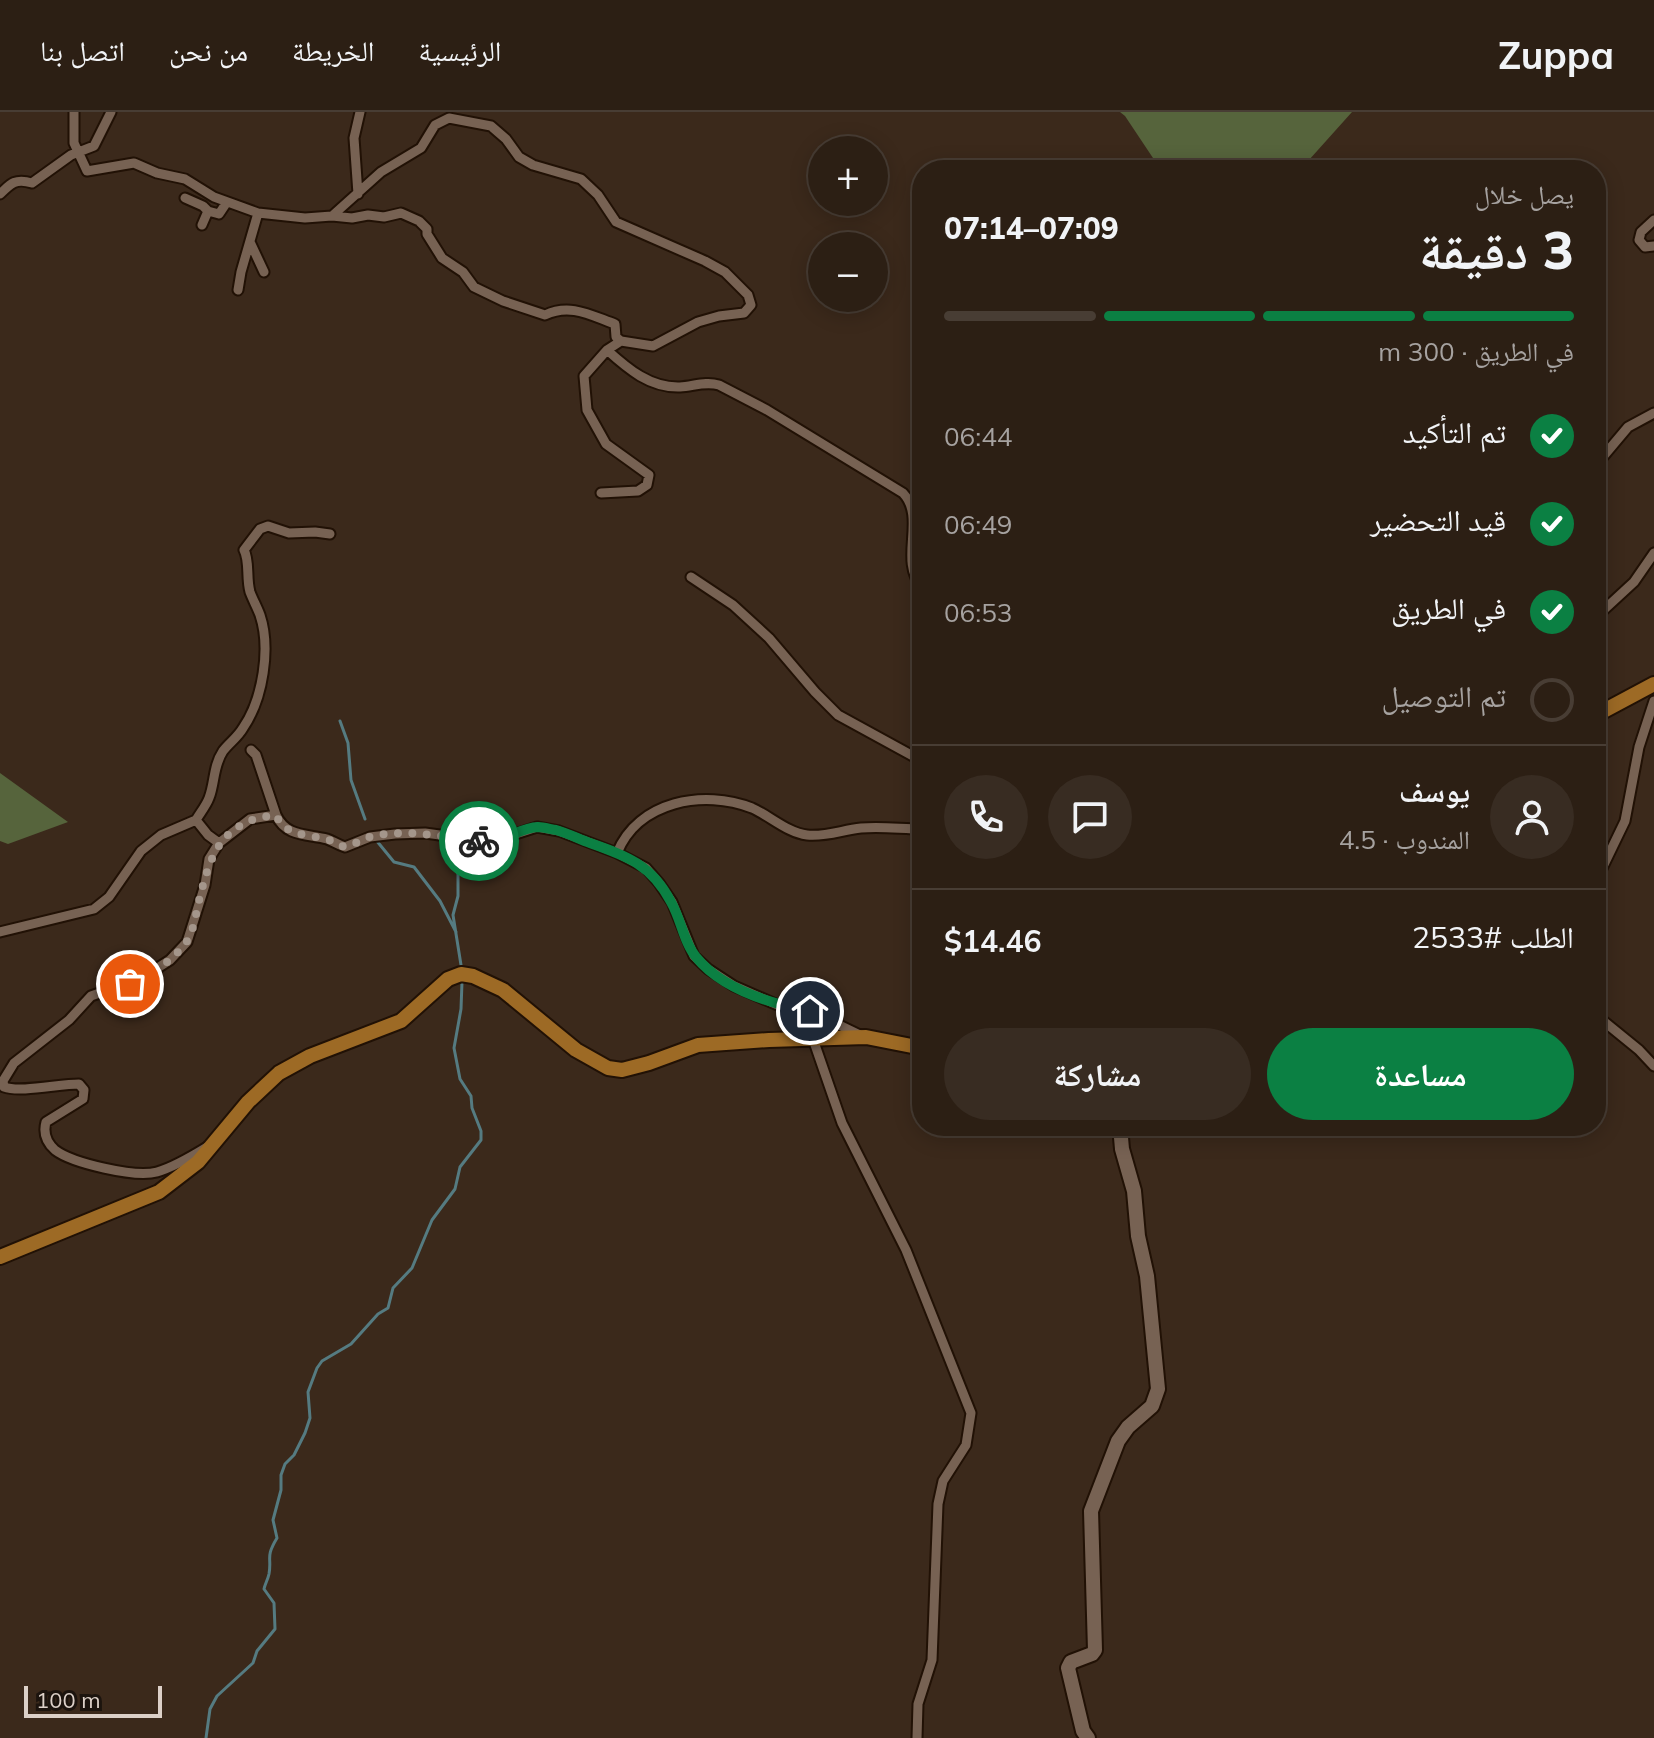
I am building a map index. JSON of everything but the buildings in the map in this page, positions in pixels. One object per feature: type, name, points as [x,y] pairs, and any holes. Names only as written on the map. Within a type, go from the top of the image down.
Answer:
[{"type":"main road","points":[[1606,710],[1654,684]]},
{"type":"main road","points":[[0,1257],[159,1192],[198,1162],[248,1102],[279,1073],[310,1056],[401,1021],[448,979],[461,974],[473,976],[503,990],[576,1050],[608,1068],[632,1068],[698,1045],[866,1037],[912,1046]]},
{"type":"street","points":[[74,112],[77,153],[87,171],[134,163],[157,173],[185,179],[227,202],[258,213],[305,218],[352,218],[401,213],[419,221],[442,258],[463,272],[474,287],[545,315],[560,308],[587,313],[615,324],[616,337],[621,341],[653,346],[698,322],[744,313],[751,305],[748,295],[725,272],[616,222],[598,195],[581,179],[533,165],[519,157],[506,139],[491,126],[449,118],[435,125],[421,148],[381,172],[332,216]]},
{"type":"street","points":[[0,194],[11,182],[22,180],[32,183],[71,155],[94,146],[111,112]]},
{"type":"street","points":[[358,194],[354,138],[360,112]]},
{"type":"street","points":[[185,198],[219,214],[227,202]]},
{"type":"street","points":[[202,225],[208,211]]},
{"type":"street","points":[[238,290],[258,213]]},
{"type":"street","points":[[1654,220],[1641,232],[1639,240],[1645,247],[1654,246]]},
{"type":"street","points":[[250,242],[264,272]]},
{"type":"street","points":[[601,493],[638,491],[647,485],[649,475],[606,444],[587,410],[584,376],[607,350],[621,341]]},
{"type":"street","points":[[607,350],[629,371],[646,380],[679,387],[711,382],[719,385],[767,410],[903,493],[910,500],[912,512],[912,571]]},
{"type":"street","points":[[1606,453],[1628,427],[1654,413]]},
{"type":"street","points":[[0,932],[94,909],[109,897],[141,851],[161,835],[196,820],[208,801],[214,770],[223,751],[252,714],[262,686],[264,638],[260,616],[250,592],[244,550],[260,529],[268,526],[289,533],[330,534]]},
{"type":"street","points":[[1606,608],[1634,582],[1654,553]]},
{"type":"street","points":[[691,577],[733,605],[769,638],[838,715],[912,756]]},
{"type":"street","points":[[1606,860],[1625,821],[1639,747],[1654,701]]},
{"type":"street","points":[[251,750],[256,755],[276,815],[287,829],[301,836],[331,840],[345,847],[370,837],[395,834],[425,833],[491,842],[537,827],[559,831],[617,853],[646,868],[659,883],[672,902],[694,956],[708,969],[734,986],[780,1006],[810,1011],[866,1037]]},
{"type":"street","points":[[617,853],[631,827],[644,817],[686,801],[731,800],[802,835],[824,836],[860,828],[912,829]]},
{"type":"street","points":[[216,1142],[157,1172],[134,1172],[83,1162],[54,1149],[44,1131],[46,1122],[83,1099],[84,1090],[79,1084],[12,1090],[2,1085],[5,1074],[14,1063],[69,1020],[91,996],[142,978],[170,960],[187,942],[205,885],[209,859],[219,843],[250,819],[276,815]]},
{"type":"street","points":[[196,820],[219,843]]},
{"type":"street","points":[[1606,1023],[1654,1066]]},
{"type":"street","points":[[813,1039],[842,1123],[906,1250],[971,1413],[966,1445],[943,1481],[938,1504],[932,1660],[918,1704],[917,1738]]},
{"type":"street","points":[[1088,1738],[1083,1731],[1068,1668],[1075,1660],[1095,1650],[1091,1511],[1118,1441],[1128,1427],[1152,1406],[1158,1389],[1147,1276],[1138,1236],[1134,1191],[1121,1136]]},
{"type":"green space","points":[[1120,112],[1352,112],[1309,160],[1154,160]]},
{"type":"green space","points":[[0,773],[68,822],[8,844],[0,841]]},
{"type":"waterway","points":[[340,721],[348,743],[351,780],[365,819]]},
{"type":"waterway","points":[[455,815],[457,832]]},
{"type":"waterway","points":[[376,840],[394,862],[414,867],[440,901],[456,932]]},
{"type":"waterway","points":[[458,840],[458,896],[453,915],[461,965]]},
{"type":"waterway","points":[[206,1738],[210,1709],[217,1696],[253,1663],[257,1651],[275,1629],[274,1603],[264,1589],[270,1554],[277,1538],[273,1520],[281,1490],[281,1475],[285,1464],[294,1455],[310,1418],[308,1392],[317,1368],[322,1361],[351,1344],[378,1314],[388,1308],[393,1288],[412,1268],[432,1220],[455,1189],[460,1167],[481,1140],[471,1096],[460,1079],[454,1048],[462,982]]},
{"type":"way so far","points":[[130,984],[158,969],[187,942],[205,885],[209,859],[219,843],[250,819],[276,815],[287,829],[301,836],[331,840],[345,847],[370,837],[395,834],[439,834],[479,841]]},
{"type":"route","points":[[479,841],[491,842],[537,827],[559,831],[634,860],[646,868],[672,902],[694,956],[708,969],[734,986],[780,1006],[810,1011]]}]
